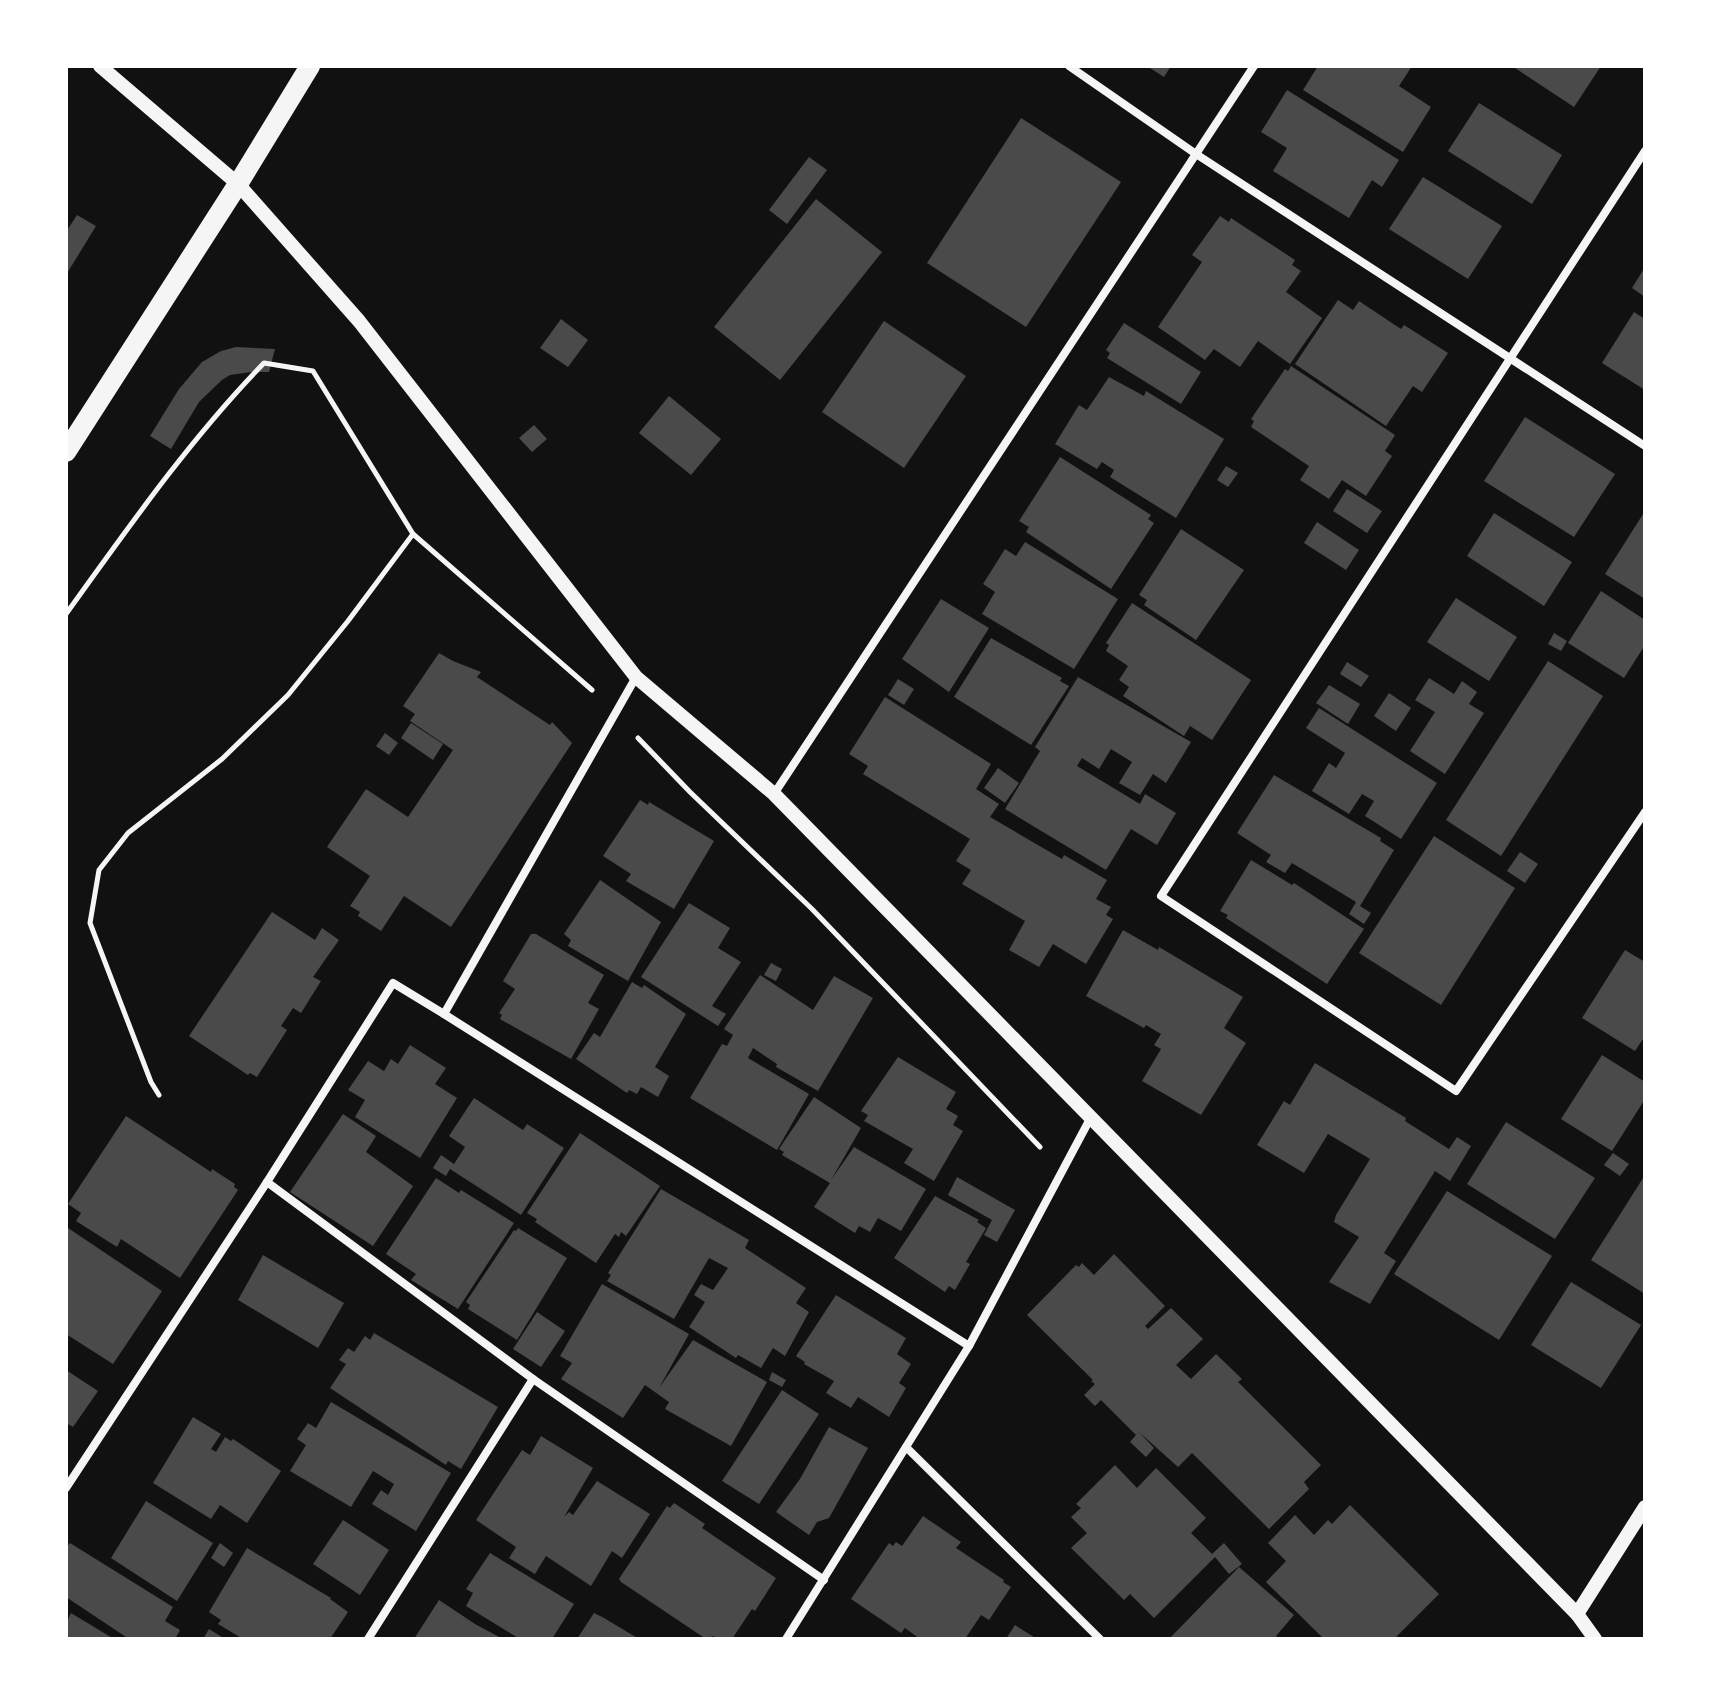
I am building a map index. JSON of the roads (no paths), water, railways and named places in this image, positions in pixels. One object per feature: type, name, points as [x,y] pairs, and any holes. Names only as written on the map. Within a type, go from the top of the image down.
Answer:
[{"type":"main road","points":[[66,452],[310,66]]},
{"type":"street","points":[[100,66],[238,184],[359,321],[636,677],[774,794],[1577,1614],[1595,1639]]},
{"type":"street","points":[[1069,66],[1196,154],[1645,446]]},
{"type":"street","points":[[774,794],[1254,66]]},
{"type":"street","points":[[1645,151],[1161,896],[1456,1091],[1645,812]]},
{"type":"street","points":[[444,1014],[636,677]]},
{"type":"street","points":[[66,1488],[393,983],[969,1346]]},
{"type":"street","points":[[786,1639],[969,1346],[1091,1117]]},
{"type":"street","points":[[267,1182],[533,1379],[824,1580]]},
{"type":"street","points":[[368,1639],[533,1379]]},
{"type":"street","points":[[906,1447],[1100,1639]]},
{"type":"street","points":[[1577,1614],[1645,1507]]}]
